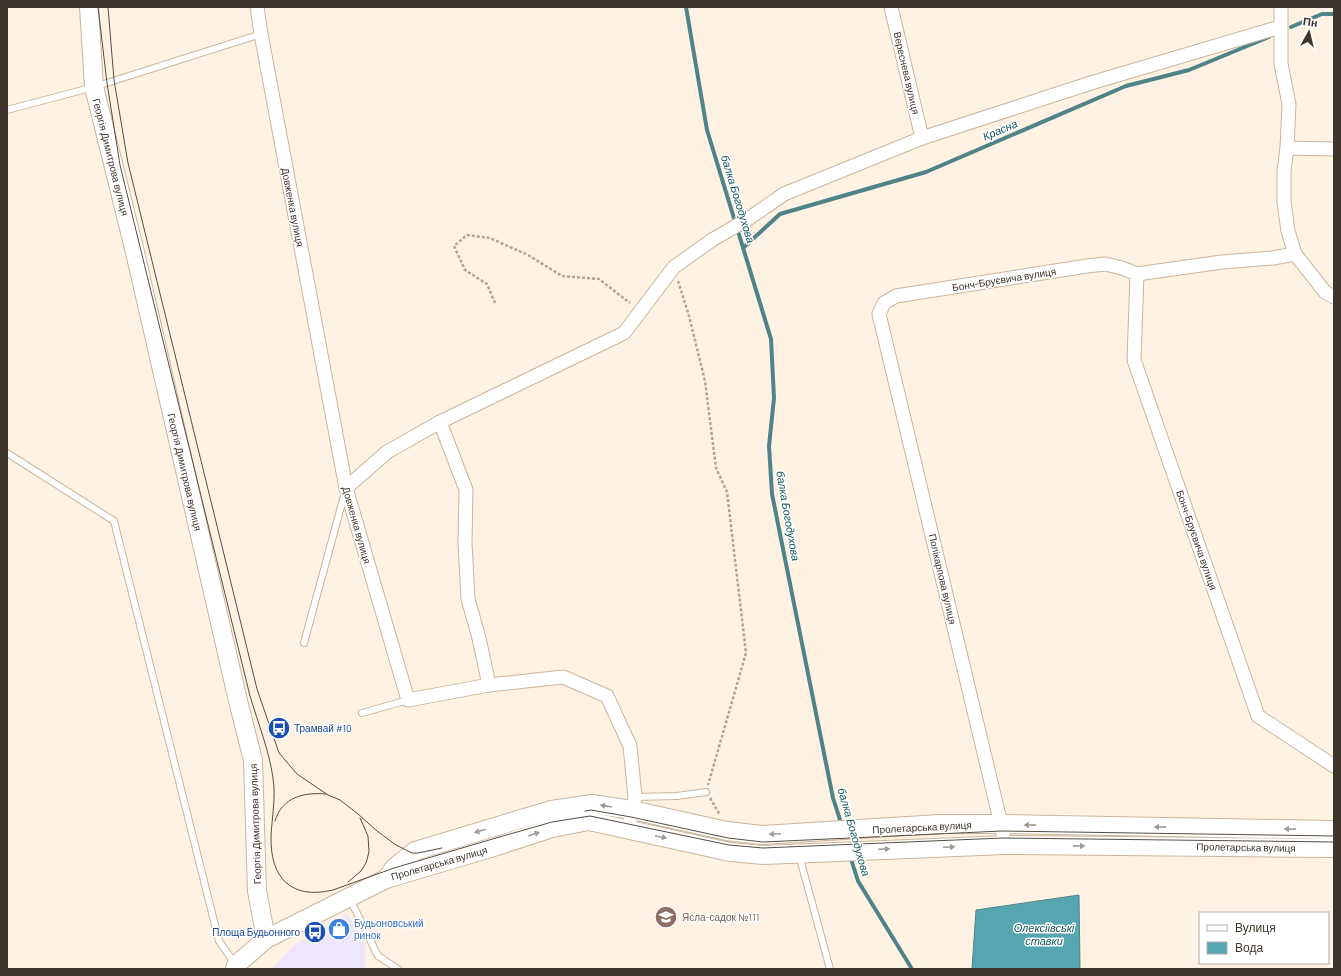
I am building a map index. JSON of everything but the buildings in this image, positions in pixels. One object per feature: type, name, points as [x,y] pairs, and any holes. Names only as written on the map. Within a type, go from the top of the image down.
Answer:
[{"type":"main road","name":"Георгія Димитрова вулиця","points":[[89,7],[94,87],[134,248],[234,686],[253,760],[257,892],[266,939]]},
{"type":"main road","name":"Пролетарська вулиця","points":[[386,879],[394,868],[415,851],[551,810],[592,804],[634,804],[727,831],[762,835],[940,824],[1332,830]]},
{"type":"main road","name":"Пролетарська вулиця","points":[[386,879],[552,828],[589,821],[730,852],[764,855],[1005,845],[1333,851]]},
{"type":"main road","points":[[236,967],[266,939],[386,879]]},
{"type":"street","name":"Довженка вулиця","points":[[257,7],[346,488],[408,700]]},
{"type":"street","name":"Вереснева вулиця","points":[[891,7],[922,138]]},
{"type":"street","points":[[1281,7],[1281,64],[1289,104],[1287,148],[1284,171],[1284,202],[1288,231],[1295,254],[1325,292],[1334,297]]},
{"type":"street","points":[[346,488],[388,452],[440,422],[624,333],[674,267],[712,240],[748,219],[784,194],[922,138],[1094,82],[1280,27]]},
{"type":"street","points":[[1287,148],[1334,149]]},
{"type":"street","name":"Бонч-Бруєвича вулиця","points":[[879,314],[884,303],[896,296],[1088,266],[1105,264],[1122,268],[1137,274],[1222,262],[1273,258],[1295,254]]},
{"type":"street","name":"Бонч-Бруєвича вулиця","points":[[1137,274],[1134,360],[1258,716],[1334,766]]},
{"type":"street","name":"Полікарпова вулиця","points":[[879,314],[1005,845]]},
{"type":"street","points":[[440,422],[466,490],[465,543],[468,599],[479,638],[489,685]]},
{"type":"street","points":[[408,700],[489,685],[563,677],[607,696],[630,746],[634,804],[628,830]]},
{"type":"street","points":[[1332,830],[1333,851]]},
{"type":"lane","points":[[7,110],[94,87],[261,34]]},
{"type":"lane","points":[[7,453],[114,521],[219,941],[236,967]]},
{"type":"lane","points":[[304,643],[346,488]]},
{"type":"lane","points":[[362,713],[408,700]]},
{"type":"lane","points":[[634,804],[706,792]]},
{"type":"lane","points":[[799,854],[830,969]]},
{"type":"lane","points":[[349,898],[378,956],[398,969]]},
{"type":"path","points":[[495,303],[487,284],[465,270],[454,246],[467,235],[490,238],[528,255],[562,276],[599,279],[640,311]]},
{"type":"path","points":[[674,267],[689,316],[705,381],[716,468],[727,492],[746,653],[706,792],[726,824],[727,831]]},
{"type":"shaded area","name":"Будьоновський ринок","points":[[347,914],[365,943],[365,969],[272,969],[294,945]]},
{"type":"water","name":"Олексіївські ставки","points":[[1079,895],[1080,969],[972,969],[976,910]]},
{"type":"waterway","name":"балка Богодухова","points":[[686,7],[707,130],[771,339],[774,398],[769,446],[772,494],[833,798],[842,826]]},
{"type":"waterway","name":"Красна","points":[[1291,27],[1322,14],[1334,14]]},
{"type":"waterway","name":"Красна","points":[[743,248],[780,214],[926,172],[1126,86],[1189,70],[1269,37]]},
{"type":"waterway","name":"балка Богодухова","points":[[850,856],[858,881],[912,969]]},
{"type":"tram line","points":[[98,7],[107,83],[120,165],[250,696],[269,757],[274,792],[271,836],[272,851],[274,864],[279,874],[286,882],[305,892],[333,890],[394,868],[496,838],[552,822],[590,816],[729,845],[763,848],[1003,838],[1334,842]]},
{"type":"tram line","points":[[108,7],[114,80],[128,163],[257,689],[279,753],[297,774],[328,795],[340,800],[396,845],[412,853],[442,848]]},
{"type":"tram line","points":[[275,821],[278,813],[288,801],[302,795],[326,794]]},
{"type":"tram line","points":[[585,811],[591,810],[631,817],[728,838],[763,842],[1002,831],[1334,836]]},
{"type":"tram line","points":[[348,882],[361,871],[366,863],[369,852],[368,836],[360,818]]},
{"type":"place","name":"Трамвай #10","points":[[279,728]]},
{"type":"place","name":"Ясла-садок №111","points":[[666,917]]},
{"type":"place","name":"Будьоновський ринок","points":[[339,929]]},
{"type":"place","name":"Площа Будьонного","points":[[315,932]]}]
